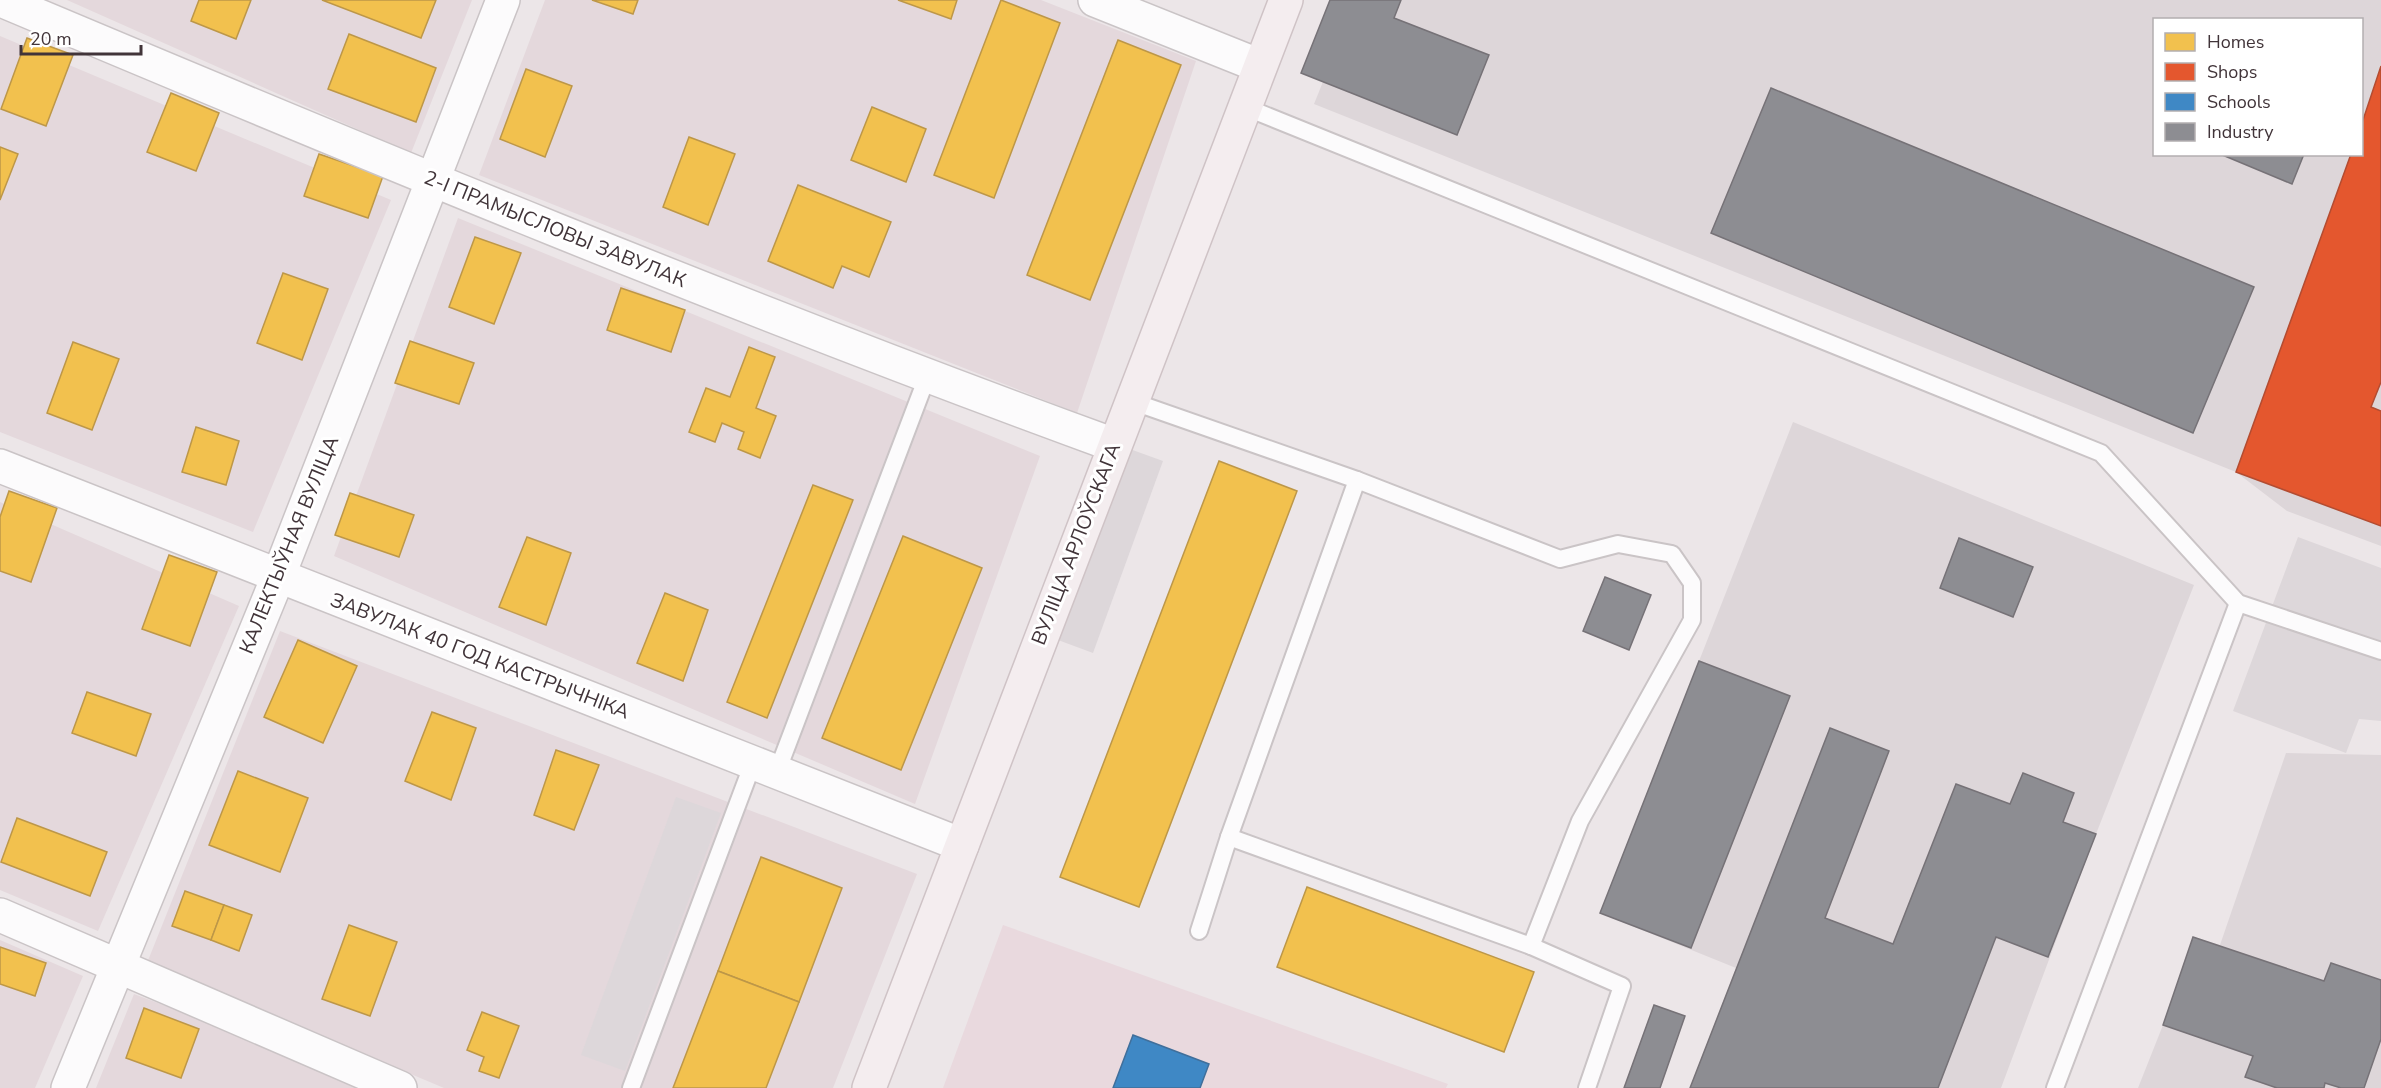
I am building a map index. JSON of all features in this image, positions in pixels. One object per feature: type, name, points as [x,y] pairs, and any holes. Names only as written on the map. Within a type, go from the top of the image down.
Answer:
[{"type":"street","name":"2-І ПРАМЫСЛОВЫ ЗАВУЛАК","points":[[1,0],[430,180],[927,376],[1114,446]]},
{"type":"street","name":"КАЛЕКТЫЎНАЯ ВУЛІЦА","points":[[68,1088],[278,577],[430,180],[503,0]]},
{"type":"street","points":[[1095,0],[1260,66]]},
{"type":"street","name":"ВУЛІЦА АРЛОЎСКАГА","points":[[869,1088],[1286,0]]},
{"type":"street","name":"ЗАВУЛАК 40 ГОД КАСТРЫЧНІКА","points":[[0,466],[962,844]]},
{"type":"street","points":[[0,915],[400,1088]]},
{"type":"lane","points":[[1245,106],[2102,453],[2238,603],[2381,651]]},
{"type":"lane","points":[[631,1088],[927,376]]},
{"type":"lane","points":[[1131,401],[1357,480],[1560,559],[1618,544],[1672,554],[1692,583],[1692,620],[1580,821],[1531,946]]},
{"type":"lane","points":[[1199,932],[1229,837],[1357,480]]},
{"type":"lane","points":[[2055,1088],[2238,603]]},
{"type":"lane","points":[[1229,837],[1531,946],[1623,986],[1587,1088]]},
{"type":"shaded area","points":[[67,0],[472,0],[411,153]]},
{"type":"shaded area","points":[[545,0],[1041,0],[1196,61],[1077,413],[479,175]]},
{"type":"shaded area","points":[[1356,0],[2381,0],[2381,546],[2287,511],[2236,472],[1314,104]]},
{"type":"shaded area","points":[[0,36],[391,200],[253,532],[0,432]]},
{"type":"shaded area","points":[[458,218],[1040,456],[915,804],[334,556]]},
{"type":"shaded area","points":[[1793,422],[2194,585],[2096,834],[2001,1088],[1690,1088],[1736,968],[1600,913]]},
{"type":"shaded area","points":[[1127,448],[1163,461],[1093,653],[1058,640]]},
{"type":"shaded area","points":[[0,502],[239,606],[98,931],[0,890]]},
{"type":"shaded area","points":[[2298,537],[2381,568],[2381,721],[2359,719],[2346,753],[2233,711]]},
{"type":"shaded area","points":[[280,631],[917,874],[833,1088],[444,1088],[147,963]]},
{"type":"shaded area","points":[[2286,753],[2381,755],[2381,1088],[2138,1088],[2163,1025],[2193,937],[2220,945]]},
{"type":"shaded area","points":[[676,797],[721,813],[625,1071],[581,1055]]},
{"type":"shaded area","points":[[1003,925],[1448,1084],[1446,1088],[943,1088]]},
{"type":"shaded area","points":[[0,940],[83,976],[35,1088],[0,1088]]},
{"type":"shaded area","points":[[134,994],[383,1088],[96,1088]]},
{"type":"building: Homes","points":[[199,0],[251,0],[236,39],[191,21]]},
{"type":"building: Homes","points":[[322,0],[436,0],[421,38]]},
{"type":"building: Homes","points":[[592,0],[638,0],[633,14]]},
{"type":"building: Homes","points":[[898,0],[957,0],[951,19]]},
{"type":"building: Homes","points":[[1001,0],[1060,23],[994,198],[934,175]]},
{"type":"building: Homes","points":[[349,34],[436,68],[416,122],[328,89]]},
{"type":"building: Homes","points":[[27,38],[73,55],[46,126],[1,109]]},
{"type":"building: Homes","points":[[1118,40],[1181,65],[1090,300],[1027,275]]},
{"type":"building: Homes","points":[[526,69],[572,86],[545,157],[500,139]]},
{"type":"building: Homes","points":[[171,93],[219,113],[196,171],[147,152]]},
{"type":"building: Homes","points":[[872,107],[926,129],[906,182],[851,160]]},
{"type":"building: Homes","points":[[689,137],[735,154],[708,225],[663,207]]},
{"type":"building: Homes","points":[[0,147],[18,154],[0,200]]},
{"type":"building: Homes","points":[[319,154],[383,176],[368,218],[304,196]]},
{"type":"building: Homes","points":[[798,185],[891,222],[869,277],[842,266],[833,288],[768,261]]},
{"type":"building: Homes","points":[[475,237],[521,253],[494,324],[449,307]]},
{"type":"building: Homes","points":[[283,273],[328,289],[302,360],[257,343]]},
{"type":"building: Homes","points":[[621,288],[685,310],[671,352],[607,330]]},
{"type":"building: Homes","points":[[410,341],[474,363],[459,404],[395,383]]},
{"type":"building: Homes","points":[[73,342],[119,359],[92,430],[47,413]]},
{"type":"building: Homes","points":[[749,347],[775,357],[756,408],[776,416],[760,458],[738,449],[744,432],[722,423],[715,442],[689,432],[706,388],[730,397]]},
{"type":"building: Homes","points":[[196,427],[239,441],[226,485],[182,472]]},
{"type":"building: Homes","points":[[1219,461],[1297,491],[1139,907],[1060,877]]},
{"type":"building: Homes","points":[[813,485],[853,500],[767,718],[727,702]]},
{"type":"building: Homes","points":[[9,491],[57,508],[31,582],[0,571],[0,517]]},
{"type":"building: Homes","points":[[350,493],[414,515],[399,557],[335,535]]},
{"type":"building: Homes","points":[[903,536],[982,568],[901,770],[822,738]]},
{"type":"building: Homes","points":[[527,537],[571,553],[546,625],[499,607]]},
{"type":"building: Homes","points":[[169,555],[217,572],[190,646],[142,629]]},
{"type":"building: Homes","points":[[665,593],[708,610],[683,681],[637,663]]},
{"type":"building: Homes","points":[[298,640],[357,666],[323,743],[264,717]]},
{"type":"building: Homes","points":[[87,692],[151,714],[136,756],[72,733]]},
{"type":"building: Homes","points":[[432,712],[476,728],[451,800],[405,781]]},
{"type":"building: Homes","points":[[556,750],[599,765],[574,830],[534,815]]},
{"type":"building: Homes","points":[[238,771],[308,798],[280,872],[209,845]]},
{"type":"building: Homes","points":[[17,818],[107,852],[90,896],[1,862]]},
{"type":"building: Homes","points":[[761,857],[842,888],[799,1002],[718,971]]},
{"type":"building: Homes","points":[[1307,887],[1534,972],[1504,1052],[1277,967]]},
{"type":"building: Homes","points":[[185,891],[224,905],[211,940],[172,926]]},
{"type":"building: Homes","points":[[224,905],[252,915],[239,951],[211,940]]},
{"type":"building: Homes","points":[[349,925],[397,942],[370,1016],[322,999]]},
{"type":"building: Homes","points":[[0,947],[46,963],[35,996],[0,984]]},
{"type":"building: Homes","points":[[718,971],[799,1002],[766,1088],[673,1088]]},
{"type":"building: Homes","points":[[144,1008],[199,1029],[181,1078],[126,1058]]},
{"type":"building: Homes","points":[[482,1012],[519,1026],[499,1078],[479,1071],[484,1057],[467,1050]]},
{"type":"building: Shops","points":[[2381,66],[2381,382],[2371,407],[2381,411],[2381,526],[2236,472],[2350,156],[2363,156],[2363,120]]},
{"type":"building: Schools","points":[[1133,1035],[1209,1064],[1200,1088],[1113,1088]]},
{"type":"building: Industry","points":[[1330,0],[1401,0],[1394,18],[1489,55],[1457,135],[1301,73]]},
{"type":"building: Industry","points":[[1771,88],[2254,287],[2193,433],[1711,233]]},
{"type":"building: Industry","points":[[2225,156],[2303,156],[2292,184]]},
{"type":"building: Industry","points":[[1959,538],[2033,567],[2013,617],[1940,588]]},
{"type":"building: Industry","points":[[1605,577],[1651,595],[1629,650],[1583,631]]},
{"type":"building: Industry","points":[[1699,661],[1790,696],[1691,948],[1600,913]]},
{"type":"building: Industry","points":[[1830,728],[1889,751],[1825,918],[1893,944],[1956,784],[2010,804],[2023,773],[2074,793],[2063,822],[2096,834],[2048,957],[1996,937],[1938,1088],[1690,1088]]},
{"type":"building: Industry","points":[[2193,937],[2324,981],[2331,963],[2381,980],[2381,1039],[2364,1088],[2341,1088],[2325,1083],[2324,1088],[2277,1088],[2245,1077],[2253,1056],[2163,1025]]},
{"type":"building: Industry","points":[[1654,1005],[1685,1016],[1660,1088],[1624,1088]]}]
